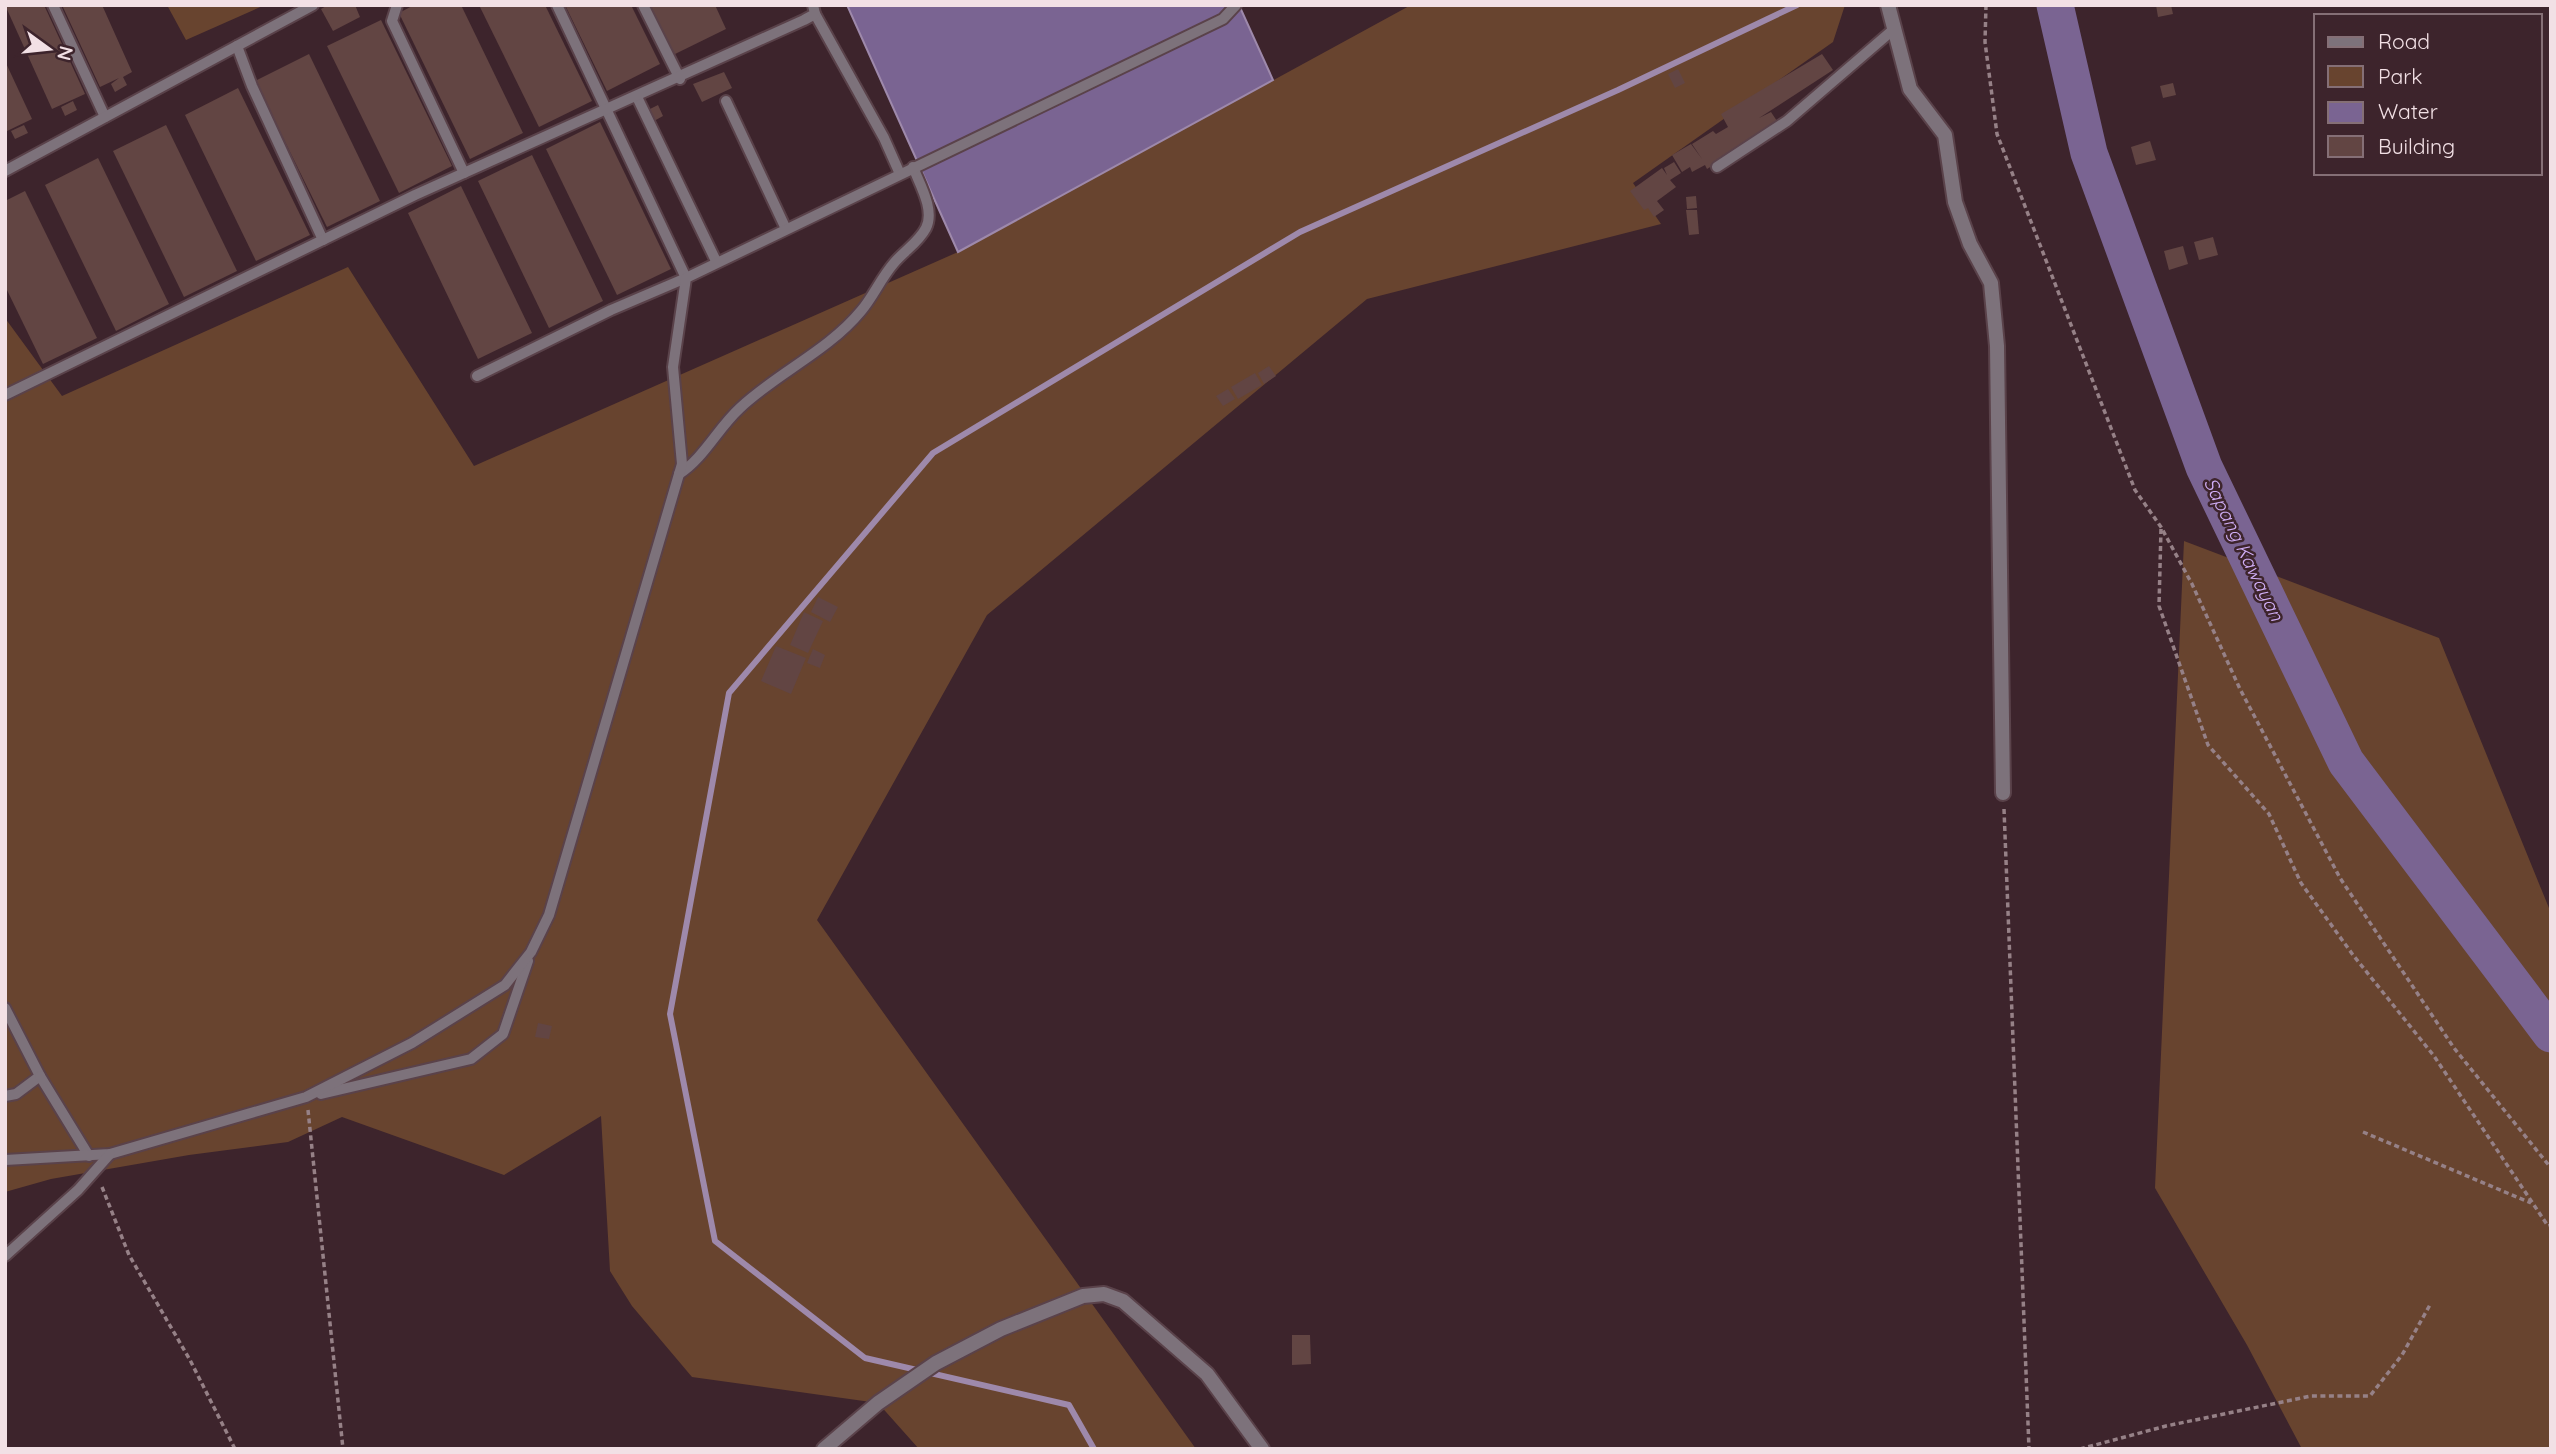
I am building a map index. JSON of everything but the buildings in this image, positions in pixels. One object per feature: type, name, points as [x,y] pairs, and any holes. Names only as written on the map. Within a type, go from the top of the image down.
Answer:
[{"type":"street","points":[[1888,5],[1910,89],[1945,135],[1955,202],[1970,244],[1991,283],[1997,346],[2003,793]]},
{"type":"street","points":[[824,1449],[878,1403],[936,1363],[1001,1329],[1083,1296],[1104,1294],[1122,1301],[1208,1374],[1262,1449]]},
{"type":"lane","points":[[53,5],[105,117]]},
{"type":"lane","points":[[6,169],[313,5]]},
{"type":"lane","points":[[397,5],[392,21],[464,173]]},
{"type":"lane","points":[[5,1160],[110,1154],[306,1097],[471,1059],[503,1034],[531,952],[549,915],[681,464],[673,367],[686,278],[556,5]]},
{"type":"lane","points":[[643,5],[680,79]]},
{"type":"lane","points":[[477,376],[1223,19],[1236,5]]},
{"type":"lane","points":[[5,395],[464,173],[680,79],[814,10],[884,138],[900,174]]},
{"type":"lane","points":[[1717,167],[1787,121],[1894,29]]},
{"type":"lane","points":[[237,46],[252,86],[323,240]]},
{"type":"lane","points":[[637,97],[716,261]]},
{"type":"lane","points":[[726,101],[786,229]]},
{"type":"lane","points":[[679,474],[691,466],[739,408],[792,366],[825,345],[861,311],[875,286],[916,242],[927,227],[929,211],[913,167]]},
{"type":"lane","points":[[306,1097],[412,1043],[505,985],[531,952]]},
{"type":"lane","points":[[5,1008],[40,1076],[89,1156]]},
{"type":"lane","points":[[5,1096],[16,1094],[40,1076]]},
{"type":"lane","points":[[5,1256],[78,1190],[110,1154]]},
{"type":"path","points":[[1986,5],[1985,42],[1997,134],[2135,490],[2161,527],[2192,584],[2240,689],[2340,878],[2454,1048],[2551,1168]]},
{"type":"path","points":[[2161,527],[2159,606],[2208,746],[2269,814],[2301,883],[2353,955],[2434,1056],[2547,1226],[2551,1225]]},
{"type":"path","points":[[2003,793],[2029,1449]]},
{"type":"path","points":[[306,1097],[343,1449]]},
{"type":"path","points":[[2364,1132],[2533,1204]]},
{"type":"path","points":[[95,1171],[129,1255],[190,1360],[235,1449]]},
{"type":"path","points":[[2080,1449],[2166,1426],[2311,1396],[2370,1396],[2402,1355],[2431,1304]]},
{"type":"green space","points":[[167,5],[265,5],[186,40]]},
{"type":"green space","points":[[1411,5],[1845,5],[1833,42],[1633,183],[1661,224],[1367,299],[987,615],[817,920],[1196,1449],[919,1449],[878,1403],[692,1377],[632,1306],[610,1271],[601,1116],[504,1175],[342,1117],[288,1142],[189,1155],[51,1179],[5,1192],[5,318],[62,396],[348,267],[474,466],[958,252]]},
{"type":"green space","points":[[2184,541],[2439,638],[2551,913],[2551,1449],[2302,1449],[2247,1345],[2155,1188]]},
{"type":"water","points":[[847,5],[1239,5],[1273,80],[958,252]]},
{"type":"waterway","points":[[1094,1449],[1069,1405],[865,1358],[715,1241],[670,1014],[729,693],[933,453],[1300,232],[1618,90],[1797,5]]},
{"type":"waterway","name":"Sapang Kawayan","points":[[2055,5],[2089,153],[2204,467],[2346,762],[2551,1034]]}]
